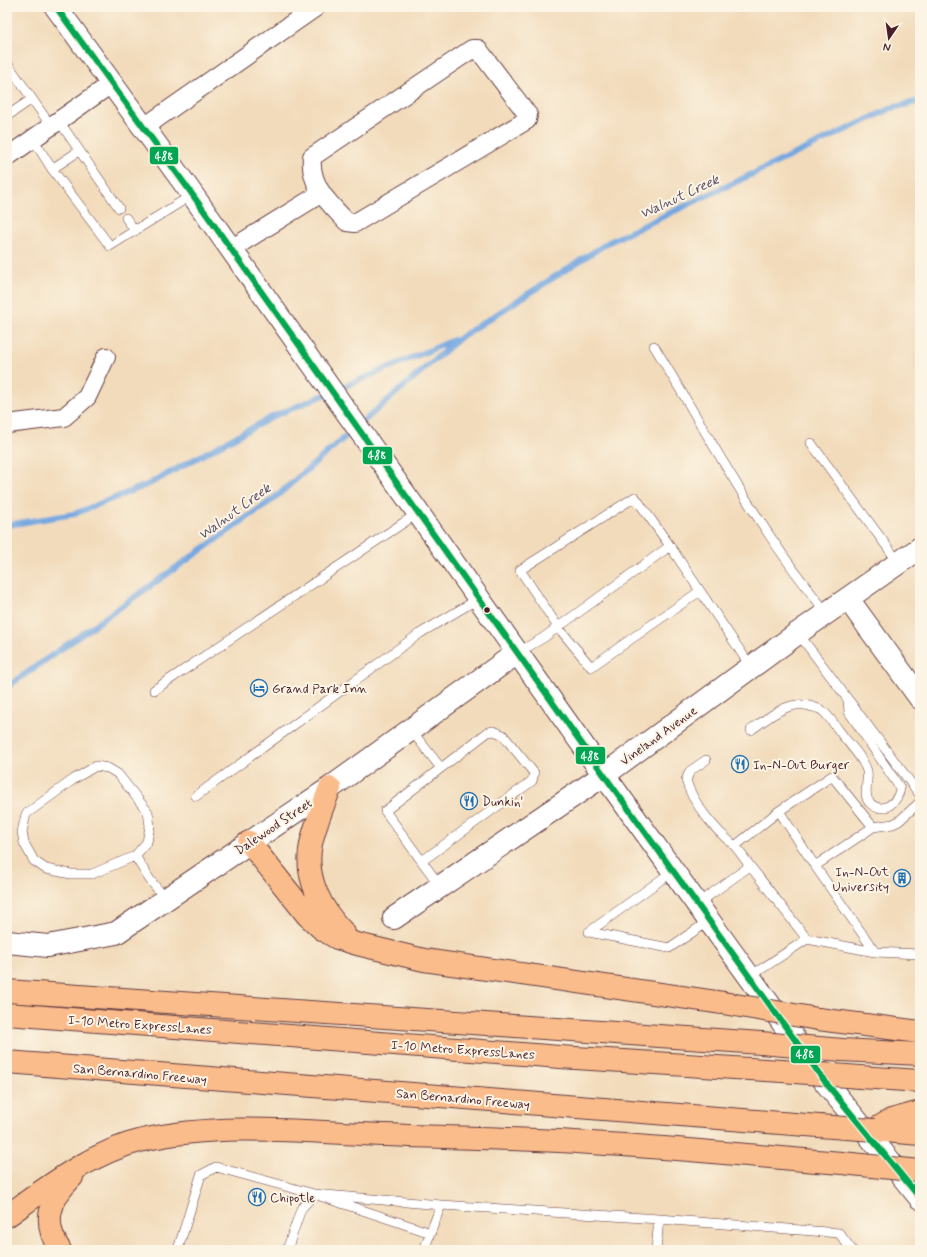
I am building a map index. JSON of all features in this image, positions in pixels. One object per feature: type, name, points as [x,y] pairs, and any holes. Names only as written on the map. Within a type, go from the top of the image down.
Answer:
[{"type":"highway","points":[[330,788],[311,844],[309,867],[314,889],[325,912],[357,944]]},
{"type":"highway","points":[[249,842],[276,874],[306,914],[322,929],[337,938],[357,944],[424,960],[723,1003],[818,1019],[920,1032]]},
{"type":"highway","points":[[7,992],[760,1043],[842,1050],[920,1054]]},
{"type":"highway","name":"I-10 Metro ExpressLanes","points":[[7,1014],[568,1057],[920,1081]]},
{"type":"highway","name":"San Bernardino Freeway","points":[[7,1062],[819,1126],[888,1128],[920,1134]]},
{"type":"highway","points":[[888,1128],[920,1112]]},
{"type":"highway","points":[[7,1216],[56,1181],[116,1148],[169,1135],[210,1131],[265,1130],[590,1143],[852,1164],[920,1171]]},
{"type":"highway","points":[[60,1250],[52,1238],[50,1230],[50,1212],[53,1203],[65,1184],[89,1162]]},
{"type":"street","points":[[56,7],[192,195],[478,599],[826,1083],[920,1198]]},
{"type":"street","points":[[143,128],[316,7]]},
{"type":"street","points":[[472,49],[478,49],[528,115],[527,120],[524,123],[355,223],[347,222],[320,194],[313,172],[312,157],[472,49]]},
{"type":"street","points":[[7,158],[111,84]]},
{"type":"street","points":[[231,250],[320,194]]},
{"type":"street","points":[[7,424],[64,417],[87,397],[106,357]]},
{"type":"street","name":"Vineland Avenue","points":[[394,918],[604,775],[798,633],[828,614],[920,548]]},
{"type":"street","points":[[848,599],[920,698]]},
{"type":"street","name":"Dalewood Street","points":[[7,942],[48,946],[116,933],[330,788],[517,653]]},
{"type":"lane","points":[[7,63],[32,99],[79,151],[119,208]]},
{"type":"lane","points":[[7,116],[32,99]]},
{"type":"lane","points":[[32,140],[110,246],[192,195]]},
{"type":"lane","points":[[52,169],[79,151]]},
{"type":"lane","points":[[126,218],[135,231]]},
{"type":"lane","points":[[654,346],[755,512],[806,587],[828,614]]},
{"type":"lane","points":[[811,443],[899,563]]},
{"type":"lane","points":[[700,591],[591,667],[558,627],[520,570],[635,497],[670,546],[752,668]]},
{"type":"lane","points":[[154,690],[418,513]]},
{"type":"lane","points":[[517,653],[558,627],[670,546]]},
{"type":"lane","points":[[196,796],[419,634],[478,599]]},
{"type":"lane","points":[[798,633],[920,795]]},
{"type":"lane","points":[[751,730],[781,709],[800,703],[823,711],[860,758],[866,770],[868,781],[866,794],[869,803],[876,807],[884,808],[890,806],[900,794],[900,788],[849,712],[848,700]]},
{"type":"lane","points":[[411,730],[441,768]]},
{"type":"lane","points":[[422,861],[532,781],[534,773],[503,735],[494,731],[488,732],[385,811],[440,887]]},
{"type":"lane","points":[[706,760],[690,771],[686,780],[689,791],[721,834],[735,846],[807,939],[875,952],[920,954]]},
{"type":"lane","points":[[96,766],[108,768],[118,774],[148,812],[150,826],[147,842],[135,856],[92,874],[71,874],[46,869],[34,861],[24,843],[22,832],[26,814],[74,779],[96,766]]},
{"type":"lane","points":[[735,846],[779,811],[832,776],[873,827]]},
{"type":"lane","points":[[856,806],[868,781]]},
{"type":"lane","points":[[815,866],[873,827],[894,824],[920,802]]},
{"type":"lane","points":[[779,811],[875,952]]},
{"type":"lane","points":[[135,856],[150,880],[166,899]]},
{"type":"lane","points":[[673,871],[589,932],[669,948],[750,866]]},
{"type":"lane","points":[[749,976],[807,939]]},
{"type":"lane","points":[[180,1250],[179,1246],[201,1175],[216,1167],[314,1194],[431,1233]]},
{"type":"lane","points":[[314,1194],[441,1205],[659,1219],[839,1233],[852,1250]]},
{"type":"lane","points":[[286,1250],[301,1208],[314,1194]]},
{"type":"lane","points":[[424,1250],[441,1205]]},
{"type":"lane","points":[[656,1250],[659,1219]]},
{"type":"waterway","name":"Walnut Creek","points":[[7,687],[272,500],[461,337],[609,242],[892,108],[920,101]]},
{"type":"waterway","name":"Walnut Creek","points":[[7,525],[74,514],[149,484],[274,416],[454,340]]},
{"type":"transit line","name":"488","points":[[56,7],[187,187],[604,775],[826,1083],[920,1198]]},
{"type":"place","name":"Grand Park Inn","points":[[259,688]]},
{"type":"place","name":"In-N-Out Burger","points":[[740,764]]},
{"type":"place","name":"Dunkin'","points":[[469,801]]},
{"type":"place","name":"In-N-Out University","points":[[902,878]]},
{"type":"place","name":"Chipotle","points":[[257,1197]]}]
